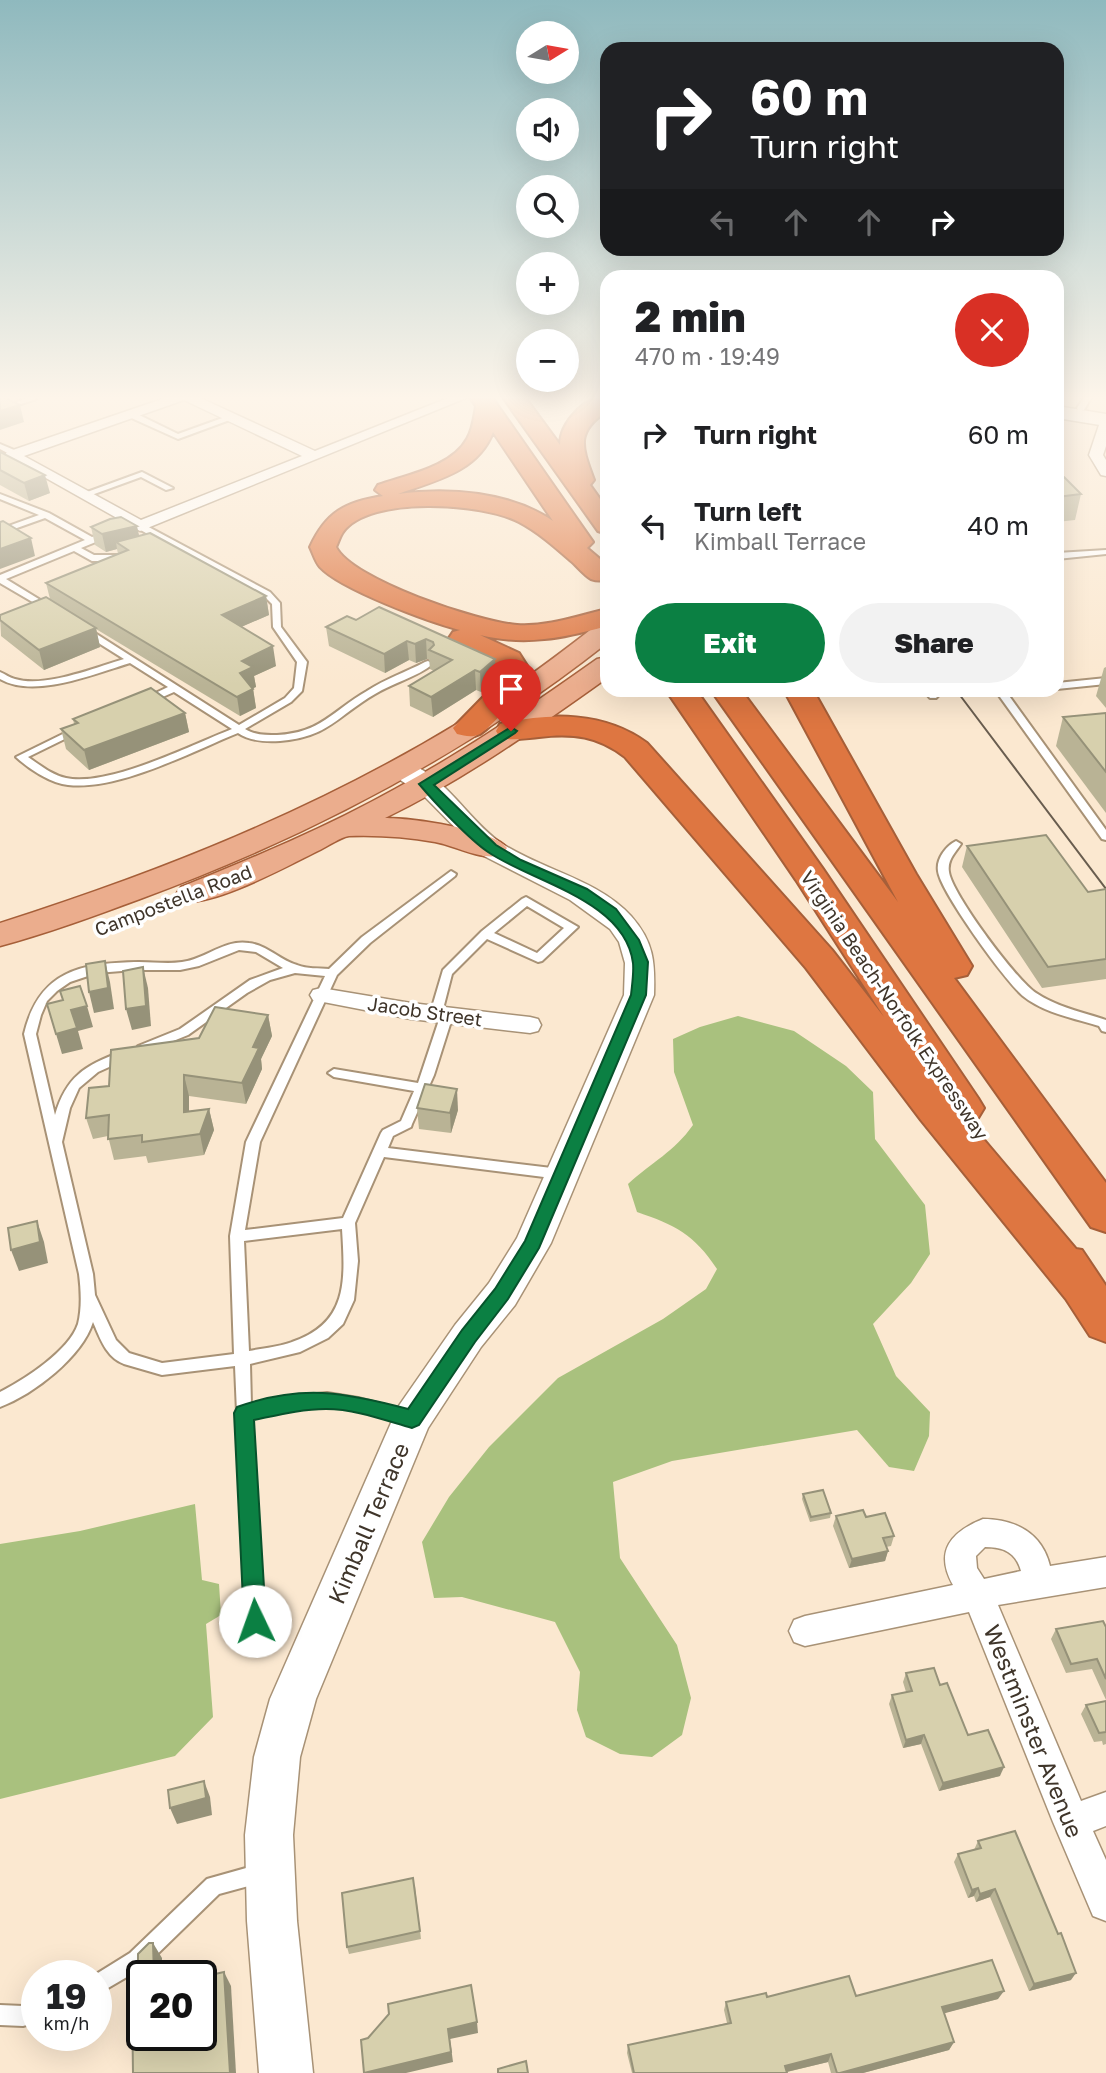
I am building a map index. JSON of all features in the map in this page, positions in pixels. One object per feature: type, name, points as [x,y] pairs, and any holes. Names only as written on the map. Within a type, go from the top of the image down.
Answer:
[{"type":"highway","points":[[382,493],[333,513],[310,530],[304,546],[311,566],[333,581],[498,653],[512,663],[516,672],[511,686],[468,728]]},
{"type":"highway","points":[[547,493],[600,571]]},
{"type":"highway","points":[[582,493],[600,517]]},
{"type":"highway","points":[[587,493],[592,506]]},
{"type":"highway","points":[[600,574],[530,517],[498,505],[471,499],[415,499],[372,507],[339,522],[329,531],[323,547],[330,562],[347,574],[476,628],[507,633],[540,633],[600,619]]},
{"type":"highway","name":"Virginia Beach-Norfolk Expressway","points":[[686,697],[825,897],[1106,1323]]},
{"type":"highway","points":[[731,697],[1106,1215]]},
{"type":"highway","points":[[803,697],[926,920],[973,993],[1054,1104],[1106,1191]]},
{"type":"highway","points":[[511,731],[560,725],[582,726],[613,735],[636,750],[819,959],[935,1110],[1081,1286]]},
{"type":"main road","points":[[413,776],[468,728],[542,680],[600,635]]},
{"type":"main road","points":[[330,819],[413,776],[511,731],[600,670]]},
{"type":"main road","points":[[330,819],[441,832],[491,848]]},
{"type":"main road","name":"Campostella Road","points":[[0,935],[330,819]]},
{"type":"main road","name":"Campostella Road","points":[[0,961],[174,901],[260,867],[330,819]]},
{"type":"street","points":[[79,493],[137,525],[220,493]]},
{"type":"street","name":"Kimball Terrace","points":[[286,2073],[269,1835],[277,1757],[293,1699],[412,1419],[468,1336],[508,1284],[533,1243],[639,995],[640,962],[632,940],[611,912],[582,892],[516,863],[491,848],[413,776]]},
{"type":"street","name":"Jacob Street","points":[[320,995],[441,1015],[530,1025]]},
{"type":"street","points":[[978,1597],[965,1583],[959,1567],[959,1551],[968,1539],[982,1532],[999,1531],[1016,1538],[1030,1550],[1038,1565],[1040,1581]]},
{"type":"street","points":[[805,1631],[978,1597],[1040,1581],[1106,1572]]},
{"type":"street","name":"Westminster Avenue","points":[[978,1597],[1106,1903]]},
{"type":"street","points":[[1070,1822],[1106,1808]]},
{"type":"lane","points":[[83,495],[89,493]]},
{"type":"lane","points":[[0,496],[46,515],[91,540]]},
{"type":"lane","points":[[0,532],[46,515]]},
{"type":"lane","points":[[0,578],[91,540],[137,525],[267,594],[276,603],[277,627],[302,662],[299,689],[288,700],[239,729],[126,773],[85,782],[69,782],[56,778],[22,757],[88,725]]},
{"type":"lane","points":[[151,546],[176,547]]},
{"type":"lane","points":[[73,547],[101,560],[130,554]]},
{"type":"lane","points":[[1064,555],[1106,552]]},
{"type":"lane","points":[[0,578],[60,614]]},
{"type":"lane","points":[[70,621],[244,734],[259,738],[302,736],[320,730],[371,692],[428,664]]},
{"type":"lane","points":[[0,675],[12,683],[49,682],[131,660]]},
{"type":"lane","points":[[1064,685],[1106,681]]},
{"type":"lane","points":[[131,708],[174,688]]},
{"type":"lane","points":[[1005,697],[1106,837]]},
{"type":"lane","points":[[956,844],[943,864],[945,878],[997,958],[1022,989],[1037,999],[1103,1024],[1106,1028]]},
{"type":"lane","points":[[255,1621],[237,1236],[253,1142],[332,973],[366,940],[450,874]]},
{"type":"lane","points":[[332,973],[296,969],[275,960],[260,949],[246,945],[220,950],[205,960],[187,965],[104,968],[56,983],[33,1015],[30,1034],[86,1274],[89,1297],[110,1345],[124,1358],[142,1366],[162,1369],[242,1359],[295,1348],[323,1334],[338,1320],[347,1300],[351,1261],[348,1223],[388,1133],[406,1124],[422,1088],[441,1015],[447,973],[486,934],[526,901],[572,927],[537,958],[486,934]]},
{"type":"lane","points":[[55,1144],[65,1101],[74,1085],[90,1069],[173,1038],[196,1025],[258,979],[296,969]]},
{"type":"lane","points":[[334,1073],[422,1088]]},
{"type":"lane","points":[[380,1152],[564,1174]]},
{"type":"lane","points":[[237,1236],[348,1223]]},
{"type":"lane","points":[[0,1399],[16,1392],[66,1353],[83,1330],[89,1297]]},
{"type":"lane","points":[[244,1413],[297,1402],[327,1400],[355,1403],[412,1419]]},
{"type":"lane","points":[[112,1975],[137,1959],[214,1886],[271,1871]]},
{"type":"lane","points":[[0,2015],[21,2016]]},
{"type":"shaded area","points":[[738,1016],[794,1031],[846,1066],[873,1092],[875,1139],[925,1205],[930,1254],[911,1283],[873,1324],[896,1376],[930,1412],[929,1436],[914,1471],[889,1467],[857,1430],[672,1461],[613,1482],[620,1558],[677,1645],[691,1698],[682,1735],[652,1757],[620,1754],[586,1737],[577,1710],[580,1672],[555,1622],[462,1597],[434,1598],[422,1542],[449,1497],[489,1447],[558,1378],[663,1319],[706,1289],[717,1269],[709,1257],[683,1232],[637,1212],[628,1184],[670,1150],[693,1125],[674,1072],[673,1039],[700,1027]]},
{"type":"shaded area","points":[[195,1504],[202,1580],[219,1584],[221,1615],[206,1624],[213,1717],[175,1756],[0,1799],[0,1544],[80,1531]]},
{"type":"building","points":[[1064,493],[1081,494],[1064,496]]},
{"type":"building","points":[[121,517],[137,526],[102,534],[91,527],[110,519]]},
{"type":"building","points":[[3,521],[31,538],[0,549],[0,522]]},
{"type":"building","points":[[150,533],[266,596],[222,615],[273,646],[242,661],[253,667],[240,673],[253,689],[237,697],[46,583],[128,550],[116,542]]},
{"type":"building","points":[[46,597],[96,628],[39,650],[0,620],[0,615]]},
{"type":"building","points":[[379,607],[495,659],[480,672],[475,670],[431,697],[409,686],[452,660],[429,650],[434,645],[433,642],[426,639],[415,644],[407,641],[384,654],[326,627],[347,616],[356,620]]},
{"type":"building","points":[[151,688],[185,713],[84,750],[61,729],[78,723],[73,719]]},
{"type":"building","points":[[1106,713],[1106,772],[1063,717]]},
{"type":"building","points":[[1046,835],[1088,892],[1106,889],[1106,959],[1048,967],[967,846]]},
{"type":"building","points":[[105,961],[108,988],[89,992],[86,964]]},
{"type":"building","points":[[143,967],[146,1006],[126,1009],[123,971]]},
{"type":"building","points":[[80,986],[87,1006],[71,1010],[77,1028],[56,1034],[47,1004],[63,1000],[60,991]]},
{"type":"building","points":[[215,1007],[268,1015],[253,1047],[259,1048],[242,1083],[184,1075],[184,1112],[209,1109],[200,1134],[142,1142],[142,1135],[108,1139],[109,1115],[86,1118],[89,1088],[109,1086],[111,1050],[199,1038]]},
{"type":"building","points":[[425,1084],[457,1089],[450,1113],[417,1108]]},
{"type":"building","points":[[37,1221],[40,1242],[11,1250],[8,1228]]},
{"type":"building","points":[[823,1490],[831,1513],[811,1517],[803,1494]]},
{"type":"building","points":[[863,1510],[866,1517],[885,1513],[894,1536],[883,1538],[888,1551],[852,1559],[836,1516]]},
{"type":"building","points":[[1103,1621],[1106,1627],[1106,1679],[1097,1659],[1071,1664],[1056,1629]]},
{"type":"building","points":[[934,1668],[940,1685],[947,1683],[968,1735],[988,1730],[1004,1767],[943,1783],[924,1735],[906,1740],[892,1695],[912,1691],[906,1673]]},
{"type":"building","points":[[1106,1701],[1106,1732],[1099,1733],[1086,1705]]},
{"type":"building","points":[[204,1781],[206,1798],[170,1808],[168,1790]]},
{"type":"building","points":[[1015,1831],[1076,1973],[1034,1984],[995,1889],[980,1894],[978,1888],[972,1890],[958,1854],[981,1848],[978,1841]]},
{"type":"building","points":[[413,1878],[420,1931],[347,1947],[342,1893]]},
{"type":"building","points":[[149,1943],[153,1943],[154,1960],[138,1960],[138,1954]]},
{"type":"building","points":[[992,1960],[1004,1991],[942,2007],[954,2042],[840,2073],[837,2073],[831,2054],[785,2066],[787,2073],[634,2073],[628,2045],[731,2023],[726,2002],[766,1993],[767,1997],[849,1976],[856,1996]]},
{"type":"building","points":[[224,1972],[230,2073],[133,2073],[133,2051],[217,2051],[217,1974]]},
{"type":"building","points":[[471,1985],[477,2022],[448,2029],[451,2052],[364,2073],[361,2040],[368,2038],[389,2014],[388,2004]]},
{"type":"building","points":[[526,2061],[528,2073],[498,2073],[498,2069]]},
{"type":"tram line","points":[[961,697],[1106,889]]},
{"type":"route","points":[[255,1621],[244,1413],[297,1402],[327,1400],[355,1403],[412,1419],[468,1336],[502,1294],[533,1243],[639,995],[640,962],[632,940],[611,912],[582,892],[516,863],[491,848],[426,784],[511,731]]}]
